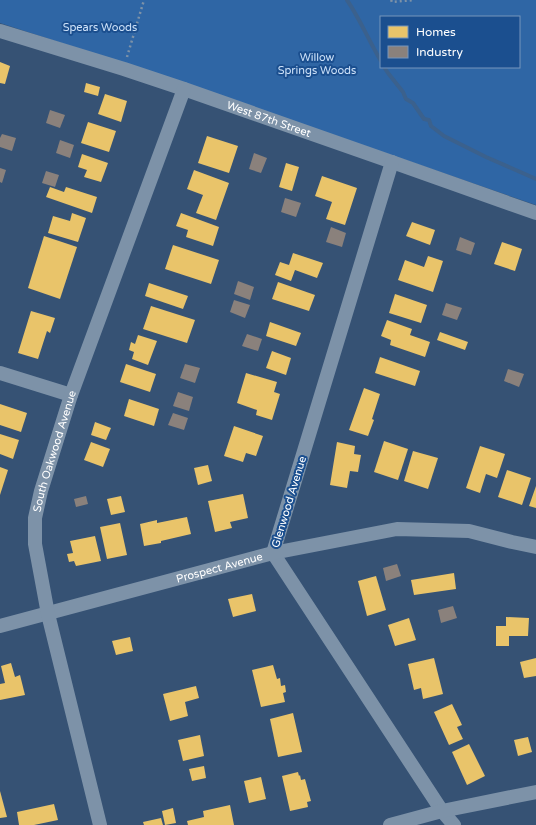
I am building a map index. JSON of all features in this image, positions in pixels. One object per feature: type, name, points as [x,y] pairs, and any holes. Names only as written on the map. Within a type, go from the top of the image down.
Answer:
[{"type":"street","name":"West 87th Street","points":[[0,31],[184,89],[536,213]]},
{"type":"street","name":"South Oakwood Avenue","points":[[100,825],[48,614],[36,544],[35,518],[41,491],[71,395],[184,89]]},
{"type":"street","name":"Glenwood Avenue","points":[[392,162],[273,553],[442,811],[454,825]]},
{"type":"street","points":[[0,373],[71,395]]},
{"type":"street","name":"Prospect Avenue","points":[[0,626],[273,553],[397,529],[469,531],[536,547]]},
{"type":"street","points":[[390,825],[442,811],[536,792]]},
{"type":"path","points":[[124,69],[144,0]]},
{"type":"path","points":[[391,0],[392,2],[414,0]]},
{"type":"green space","name":"Willow Springs Woods","points":[[0,0],[536,0],[536,205],[117,61],[0,23]]},
{"type":"building: Homes","points":[[0,62],[10,66],[5,84],[0,83]]},
{"type":"building: Homes","points":[[86,83],[100,87],[98,96],[84,92]]},
{"type":"building: Homes","points":[[105,94],[127,101],[121,122],[98,114]]},
{"type":"building: Homes","points":[[88,122],[116,131],[109,152],[81,143]]},
{"type":"building: Homes","points":[[207,136],[238,146],[229,173],[198,163]]},
{"type":"building: Homes","points":[[82,154],[108,163],[101,182],[84,177],[87,170],[78,167]]},
{"type":"building: Homes","points":[[286,163],[299,167],[292,191],[279,187]]},
{"type":"building: Homes","points":[[194,170],[229,183],[216,220],[196,213],[203,195],[187,189]]},
{"type":"building: Homes","points":[[322,176],[357,188],[345,225],[326,219],[332,202],[315,196]]},
{"type":"building: Homes","points":[[50,187],[64,192],[66,187],[97,197],[92,213],[46,197]]},
{"type":"building: Homes","points":[[72,213],[86,218],[78,242],[48,233],[53,216],[70,221]]},
{"type":"building: Homes","points":[[181,213],[219,227],[213,246],[186,237],[188,230],[176,226]]},
{"type":"building: Homes","points":[[412,222],[435,230],[430,245],[406,236]]},
{"type":"building: Homes","points":[[44,236],[77,247],[60,299],[28,288]]},
{"type":"building: Homes","points":[[502,242],[522,249],[515,271],[494,264]]},
{"type":"building: Homes","points":[[173,245],[219,260],[211,284],[165,269]]},
{"type":"building: Homes","points":[[293,253],[323,263],[317,278],[295,270],[291,281],[275,275],[280,262],[289,265]]},
{"type":"building: Homes","points":[[428,256],[443,261],[433,292],[398,280],[405,260],[424,267]]},
{"type":"building: Homes","points":[[278,282],[315,295],[309,311],[272,299]]},
{"type":"building: Homes","points":[[149,283],[188,296],[183,309],[145,296]]},
{"type":"building: Homes","points":[[395,294],[427,305],[421,323],[389,313]]},
{"type":"building: Homes","points":[[151,306],[195,320],[187,343],[143,329]]},
{"type":"building: Homes","points":[[31,311],[55,318],[50,333],[47,331],[38,359],[18,353]]},
{"type":"building: Homes","points":[[387,320],[412,329],[410,335],[430,342],[425,357],[390,345],[391,340],[381,336]]},
{"type":"building: Homes","points":[[270,322],[301,333],[296,346],[266,336]]},
{"type":"building: Homes","points":[[440,332],[468,342],[465,350],[437,340]]},
{"type":"building: Homes","points":[[138,335],[157,341],[148,365],[132,359],[134,352],[129,350],[131,342],[135,344]]},
{"type":"building: Homes","points":[[272,351],[291,358],[286,375],[266,368]]},
{"type":"building: Homes","points":[[380,357],[420,371],[415,386],[375,373]]},
{"type":"building: Homes","points":[[126,364],[156,374],[150,392],[120,382]]},
{"type":"building: Homes","points":[[246,373],[277,382],[274,392],[280,394],[272,420],[256,415],[257,410],[237,403]]},
{"type":"building: Homes","points":[[364,388],[380,394],[372,419],[374,420],[368,436],[349,430]]},
{"type":"building: Homes","points":[[129,399],[159,409],[154,426],[124,416]]},
{"type":"building: Homes","points":[[0,404],[27,413],[21,432],[0,425]]},
{"type":"building: Homes","points":[[95,422],[111,428],[106,440],[91,435]]},
{"type":"building: Homes","points":[[234,426],[263,436],[256,456],[246,453],[243,462],[224,456]]},
{"type":"building: Homes","points":[[0,434],[19,440],[13,459],[0,454]]},
{"type":"building: Homes","points":[[384,441],[408,449],[398,480],[374,472]]},
{"type":"building: Homes","points":[[91,442],[110,449],[103,467],[84,460]]},
{"type":"building: Homes","points":[[337,442],[355,446],[354,454],[361,455],[358,472],[350,471],[347,488],[330,485]]},
{"type":"building: Homes","points":[[480,446],[505,454],[497,478],[486,474],[480,493],[466,488]]},
{"type":"building: Homes","points":[[413,451],[438,458],[428,489],[404,481]]},
{"type":"building: Homes","points":[[208,465],[212,481],[198,485],[194,468]]},
{"type":"building: Homes","points":[[0,467],[8,470],[0,495]]},
{"type":"building: Homes","points":[[507,470],[531,478],[522,505],[498,497]]},
{"type":"building: Homes","points":[[536,486],[536,508],[529,506]]},
{"type":"building: Homes","points":[[243,494],[248,518],[230,522],[232,528],[215,532],[208,501]]},
{"type":"building: Homes","points":[[121,496],[125,512],[111,515],[107,499]]},
{"type":"building: Homes","points":[[187,517],[191,534],[161,541],[161,543],[144,546],[140,524],[157,520],[157,523]]},
{"type":"building: Homes","points":[[120,523],[127,555],[107,559],[100,527]]},
{"type":"building: Homes","points":[[95,536],[101,561],[76,566],[74,561],[69,562],[67,554],[73,553],[70,541]]},
{"type":"building: Homes","points":[[454,573],[456,589],[414,595],[411,580]]},
{"type":"building: Homes","points":[[376,576],[386,610],[367,616],[358,581]]},
{"type":"building: Homes","points":[[252,594],[256,611],[233,617],[228,599]]},
{"type":"building: Homes","points":[[506,617],[529,618],[528,636],[509,636],[509,646],[496,646],[496,626],[506,626]]},
{"type":"building: Homes","points":[[409,618],[416,640],[395,646],[388,625]]},
{"type":"building: Homes","points":[[130,637],[133,651],[116,655],[112,641]]},
{"type":"building: Homes","points":[[434,658],[443,694],[423,699],[421,688],[414,690],[408,664]]},
{"type":"building: Homes","points":[[536,658],[536,676],[524,678],[520,662]]},
{"type":"building: Homes","points":[[11,663],[15,677],[20,675],[25,695],[0,700],[0,684],[5,683],[1,666]]},
{"type":"building: Homes","points":[[273,665],[277,679],[280,678],[281,686],[285,685],[286,692],[283,693],[285,702],[261,707],[252,670]]},
{"type":"building: Homes","points":[[196,686],[199,698],[185,702],[188,716],[170,721],[163,694]]},
{"type":"building: Homes","points":[[452,704],[462,725],[457,727],[463,739],[449,745],[434,712]]},
{"type":"building: Homes","points":[[293,713],[302,752],[278,757],[270,719]]},
{"type":"building: Homes","points":[[200,735],[204,756],[183,761],[178,740]]},
{"type":"building: Homes","points":[[528,737],[532,752],[518,756],[514,740]]},
{"type":"building: Homes","points":[[469,744],[485,776],[467,785],[452,752]]},
{"type":"building: Homes","points":[[204,766],[206,778],[192,781],[189,769]]},
{"type":"building: Homes","points":[[298,772],[301,780],[305,779],[311,801],[307,802],[308,807],[290,811],[282,776]]},
{"type":"building: Homes","points":[[261,777],[266,799],[249,803],[244,781]]},
{"type":"building: Homes","points":[[0,791],[7,817],[0,818]]},
{"type":"building: Homes","points":[[54,804],[58,820],[34,825],[19,825],[17,812]]},
{"type":"building: Homes","points":[[230,805],[234,825],[188,825],[187,821],[204,817],[203,811]]},
{"type":"building: Homes","points":[[173,808],[176,823],[165,825],[162,811]]},
{"type":"building: Homes","points":[[161,818],[163,825],[144,825],[143,822]]},
{"type":"building: Industry","points":[[50,110],[65,115],[60,128],[46,123]]},
{"type":"building: Industry","points":[[2,134],[16,138],[12,151],[0,147],[0,138]]},
{"type":"building: Industry","points":[[60,140],[74,145],[70,158],[56,153]]},
{"type":"building: Industry","points":[[254,153],[267,158],[261,173],[249,169]]},
{"type":"building: Industry","points":[[0,168],[6,170],[2,183],[0,182]]},
{"type":"building: Industry","points":[[46,171],[59,175],[55,187],[42,183]]},
{"type":"building: Industry","points":[[285,198],[301,203],[296,217],[281,212]]},
{"type":"building: Industry","points":[[331,227],[346,233],[342,247],[326,242]]},
{"type":"building: Industry","points":[[460,237],[475,243],[471,255],[456,250]]},
{"type":"building: Industry","points":[[238,281],[254,287],[250,300],[234,294]]},
{"type":"building: Industry","points":[[234,300],[250,305],[245,318],[230,312]]},
{"type":"building: Industry","points":[[446,303],[462,308],[457,320],[442,315]]},
{"type":"building: Industry","points":[[247,334],[262,339],[258,351],[242,346]]},
{"type":"building: Industry","points":[[185,364],[200,368],[195,383],[180,378]]},
{"type":"building: Industry","points":[[508,369],[524,374],[519,387],[504,381]]},
{"type":"building: Industry","points":[[178,392],[193,397],[189,411],[173,406]]},
{"type":"building: Industry","points":[[173,413],[188,418],[184,430],[168,425]]},
{"type":"building: Industry","points":[[86,496],[88,504],[76,507],[74,499]]},
{"type":"building: Industry","points":[[397,564],[401,576],[386,581],[383,568]]},
{"type":"building: Industry","points":[[453,606],[457,618],[441,623],[438,610]]},
{"type":"waterway","points":[[347,0],[380,59]]},
{"type":"waterway","points":[[385,68],[403,92],[406,99],[413,103],[424,119],[429,120],[431,126],[444,136],[486,157],[536,179]]},
{"type":"park label","name":"Spears Woods","points":[[100,27]]}]
